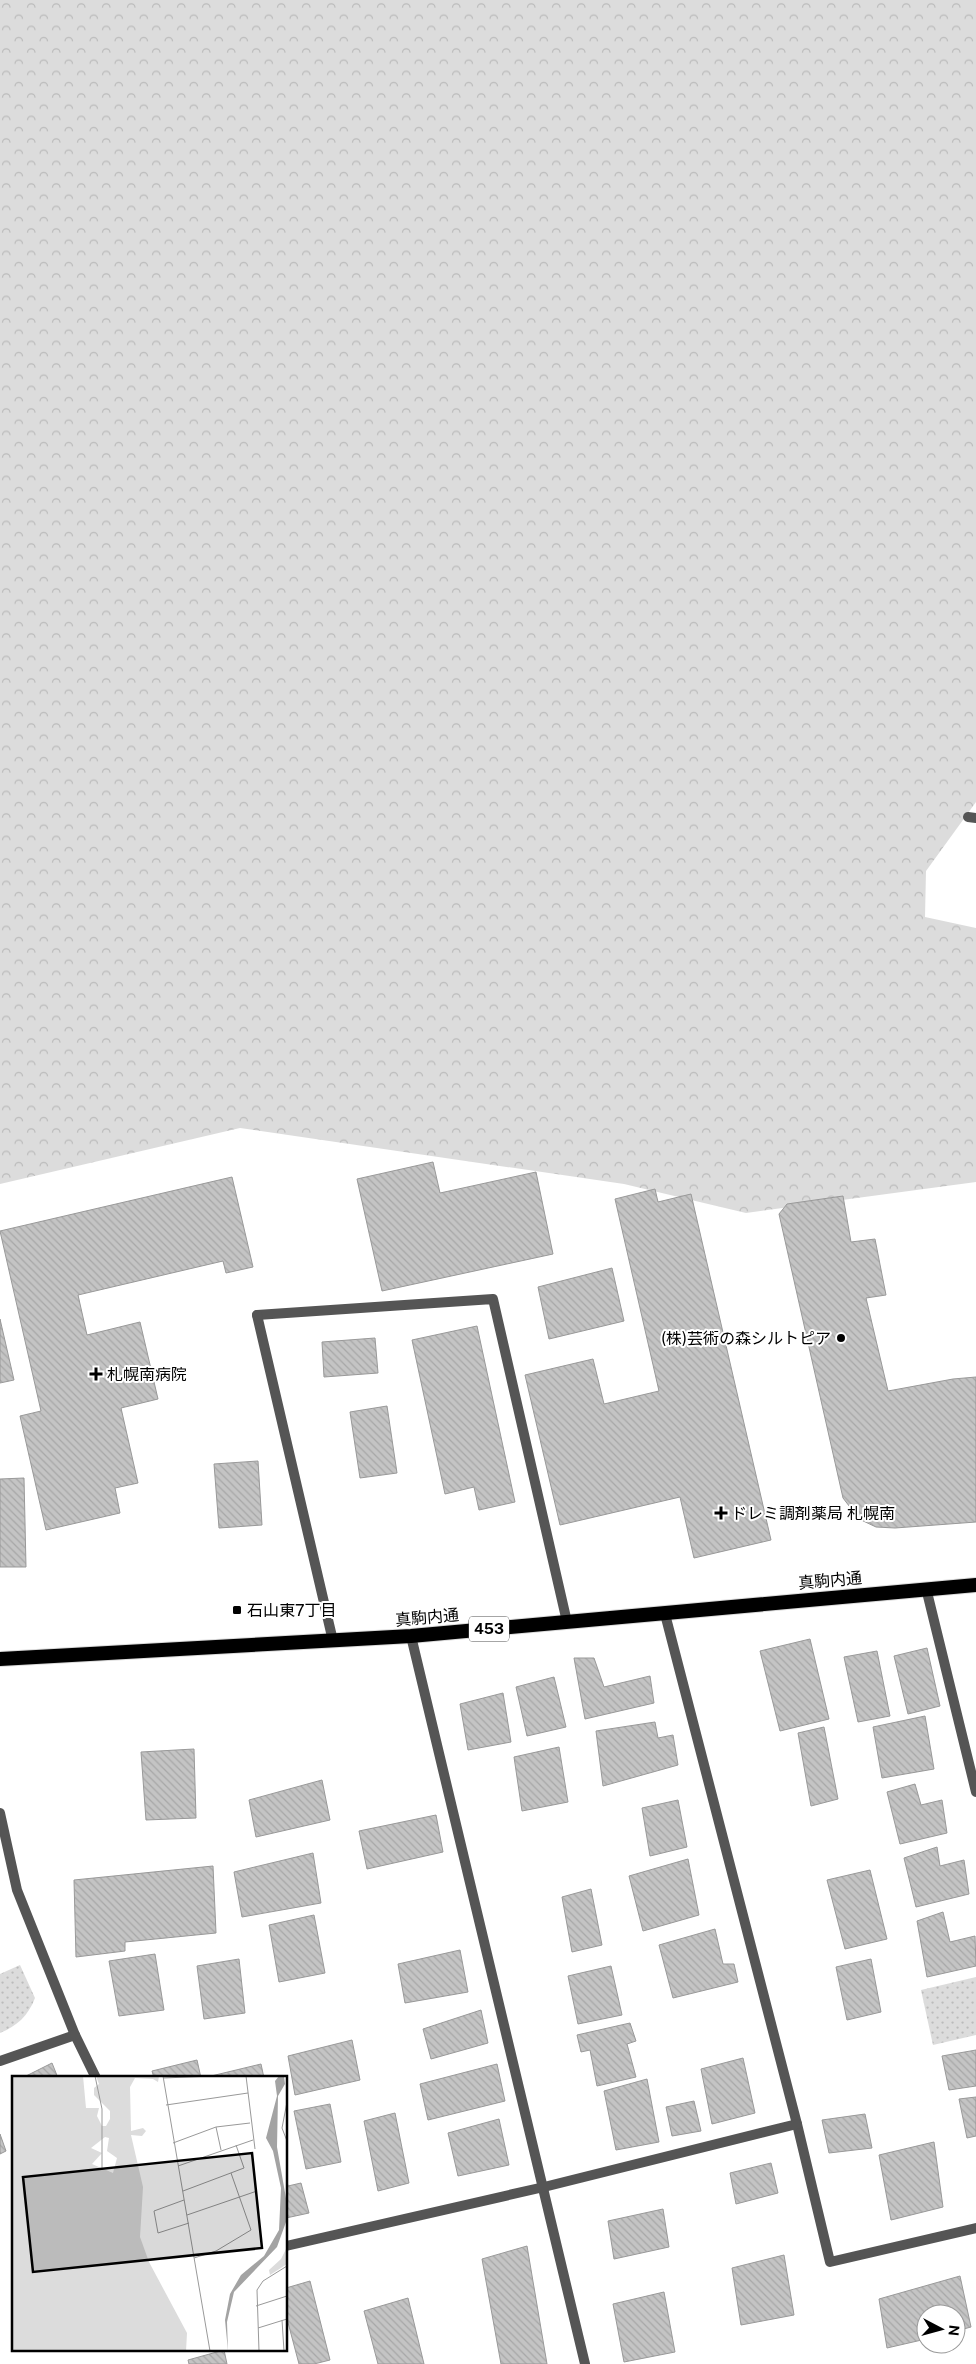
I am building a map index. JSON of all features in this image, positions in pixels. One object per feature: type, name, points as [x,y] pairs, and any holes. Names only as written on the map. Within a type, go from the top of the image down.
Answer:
[{"type":"highway","name":"真駒内通","points":[[0,1659],[411,1636],[664,1614],[926,1588],[976,1585]]},
{"type":"street","points":[[333,1641],[257,1314],[494,1299],[567,1622]]},
{"type":"street","points":[[926,1588],[976,1792]]},
{"type":"street","points":[[664,1614],[797,2124],[830,2262],[976,2228]]},
{"type":"street","points":[[411,1636],[544,2186],[585,2364]]},
{"type":"street","points":[[0,1813],[18,1890],[75,2035],[95,2076]]},
{"type":"street","points":[[0,2061],[75,2035]]},
{"type":"street","points":[[288,2246],[544,2186],[797,2124]]},
{"type":"green space","points":[[0,0],[976,0],[976,802],[926,871],[925,917],[976,928],[976,1182],[746,1213],[624,1184],[240,1128],[0,1184]]},
{"type":"green space","points":[[20,1965],[35,1998],[21,2020],[0,2033],[0,1974]]},
{"type":"green space","points":[[976,1977],[976,2035],[933,2045],[921,1990]]},
{"type":"building","points":[[433,1162],[440,1193],[536,1172],[553,1254],[382,1291],[357,1179]]},
{"type":"building","points":[[232,1177],[253,1267],[226,1273],[223,1261],[78,1295],[87,1335],[140,1322],[158,1399],[121,1408],[138,1483],[115,1488],[120,1513],[46,1530],[20,1416],[41,1411],[0,1231]]},
{"type":"building","points":[[655,1189],[658,1202],[691,1194],[771,1540],[694,1558],[680,1497],[560,1525],[525,1375],[593,1359],[604,1404],[659,1391],[615,1199]]},
{"type":"building","name":"(株)芸術の森シルトピア","points":[[843,1196],[851,1242],[875,1239],[886,1295],[866,1298],[888,1391],[953,1379],[976,1377],[976,1522],[895,1528],[876,1527],[859,1519],[843,1498],[779,1214],[787,1204]]},
{"type":"building","points":[[612,1268],[624,1321],[549,1339],[538,1287]]},
{"type":"building","points":[[0,1319],[14,1380],[0,1383]]},
{"type":"building","points":[[477,1326],[515,1502],[479,1510],[474,1487],[445,1494],[412,1340]]},
{"type":"building","points":[[375,1338],[378,1373],[324,1377],[322,1342]]},
{"type":"building","points":[[387,1406],[397,1473],[360,1478],[350,1412]]},
{"type":"building","points":[[258,1461],[262,1525],[219,1528],[214,1464]]},
{"type":"building","points":[[24,1478],[26,1567],[0,1567],[0,1479]]},
{"type":"building","points":[[810,1639],[829,1719],[780,1731],[760,1651]]},
{"type":"building","points":[[927,1648],[940,1706],[908,1714],[894,1656]]},
{"type":"building","points":[[877,1651],[890,1716],[858,1722],[844,1657]]},
{"type":"building","points":[[574,1658],[594,1658],[604,1687],[650,1676],[654,1703],[585,1719]]},
{"type":"building","points":[[554,1677],[566,1727],[527,1736],[516,1687]]},
{"type":"building","points":[[503,1693],[511,1742],[468,1750],[460,1704]]},
{"type":"building","points":[[925,1716],[934,1769],[882,1778],[873,1727]]},
{"type":"building","points":[[655,1722],[658,1738],[673,1735],[678,1765],[603,1786],[596,1731]]},
{"type":"building","points":[[824,1727],[838,1799],[811,1806],[798,1733]]},
{"type":"building","points":[[559,1747],[568,1802],[522,1811],[514,1757]]},
{"type":"building","points":[[194,1749],[196,1818],[146,1820],[141,1752]]},
{"type":"building","points":[[322,1780],[330,1820],[256,1837],[249,1800]]},
{"type":"building","points":[[915,1784],[921,1805],[942,1800],[947,1833],[900,1844],[887,1792]]},
{"type":"building","points":[[678,1800],[687,1847],[650,1856],[642,1808]]},
{"type":"building","points":[[436,1815],[443,1852],[367,1869],[359,1831]]},
{"type":"building","points":[[937,1847],[940,1866],[964,1860],[969,1894],[916,1907],[904,1858]]},
{"type":"building","points":[[313,1853],[321,1903],[242,1917],[234,1872]]},
{"type":"building","points":[[688,1859],[699,1915],[643,1931],[629,1876]]},
{"type":"building","points":[[213,1866],[216,1933],[125,1942],[125,1951],[76,1957],[74,1880]]},
{"type":"building","points":[[870,1870],[887,1939],[845,1949],[827,1880]]},
{"type":"building","points":[[591,1889],[602,1945],[572,1952],[562,1897]]},
{"type":"building","points":[[943,1912],[950,1942],[975,1936],[976,1966],[927,1977],[917,1921]]},
{"type":"building","points":[[314,1915],[325,1973],[279,1982],[269,1925]]},
{"type":"building","points":[[715,1929],[723,1964],[734,1964],[738,1982],[673,1998],[659,1945]]},
{"type":"building","points":[[460,1950],[468,1992],[405,2003],[398,1964]]},
{"type":"building","points":[[155,1954],[164,2010],[119,2016],[109,1961]]},
{"type":"building","points":[[239,1959],[245,2013],[204,2019],[197,1966]]},
{"type":"building","points":[[871,1959],[881,2012],[847,2020],[836,1967]]},
{"type":"building","points":[[611,1966],[622,2015],[578,2024],[568,1976]]},
{"type":"building","points":[[481,2010],[488,2043],[431,2059],[423,2029]]},
{"type":"building","points":[[630,2023],[636,2041],[627,2044],[636,2077],[597,2086],[590,2050],[581,2052],[577,2035]]},
{"type":"building","points":[[352,2040],[360,2080],[295,2095],[288,2056]]},
{"type":"building","points":[[976,2050],[976,2086],[949,2090],[942,2056]]},
{"type":"building","points":[[743,2058],[755,2113],[712,2124],[701,2069]]},
{"type":"building","points":[[197,2060],[201,2076],[153,2076],[152,2071]]},
{"type":"building","points":[[52,2063],[57,2076],[26,2076]]},
{"type":"building","points":[[261,2064],[264,2076],[211,2076]]},
{"type":"building","points":[[497,2064],[505,2101],[428,2120],[420,2084]]},
{"type":"building","points":[[647,2079],[659,2142],[616,2150],[604,2091]]},
{"type":"building","points":[[976,2097],[976,2136],[967,2138],[959,2099]]},
{"type":"building","points":[[694,2101],[701,2131],[672,2136],[666,2107]]},
{"type":"building","points":[[330,2104],[341,2162],[306,2169],[294,2111]]},
{"type":"building","points":[[395,2113],[409,2183],[378,2191],[364,2121]]},
{"type":"building","points":[[865,2114],[872,2148],[829,2153],[822,2120]]},
{"type":"building","points":[[499,2119],[509,2165],[458,2176],[448,2133]]},
{"type":"building","points":[[0,2134],[6,2151],[0,2154]]},
{"type":"building","points":[[934,2142],[943,2207],[891,2220],[879,2155]]},
{"type":"building","points":[[771,2163],[778,2193],[736,2204],[730,2173]]},
{"type":"building","points":[[301,2183],[309,2213],[288,2218],[288,2186]]},
{"type":"building","points":[[663,2209],[669,2247],[614,2259],[608,2221]]},
{"type":"building","points":[[527,2246],[547,2364],[501,2364],[482,2259]]},
{"type":"building","points":[[784,2255],[794,2315],[741,2325],[732,2268]]},
{"type":"building","points":[[960,2276],[971,2327],[966,2328],[966,2304],[916,2304],[916,2341],[887,2348],[879,2299]]},
{"type":"building","points":[[310,2281],[330,2360],[314,2364],[299,2364],[288,2323],[288,2287]]},
{"type":"building","points":[[664,2292],[675,2352],[624,2362],[613,2304]]},
{"type":"building","points":[[408,2298],[424,2364],[378,2364],[364,2311]]},
{"type":"building","points":[[217,2352],[224,2352],[227,2364],[189,2364],[188,2360]]},
{"type":"place","name":"(株)芸術の森シルトピア","points":[[841,1338]]},
{"type":"place","name":"札幌南病院","points":[[96,1374]]},
{"type":"place","name":"ドレミ調剤薬局 札幌南","points":[[721,1513]]},
{"type":"place","name":"石山東7丁目","points":[[237,1610]]}]
